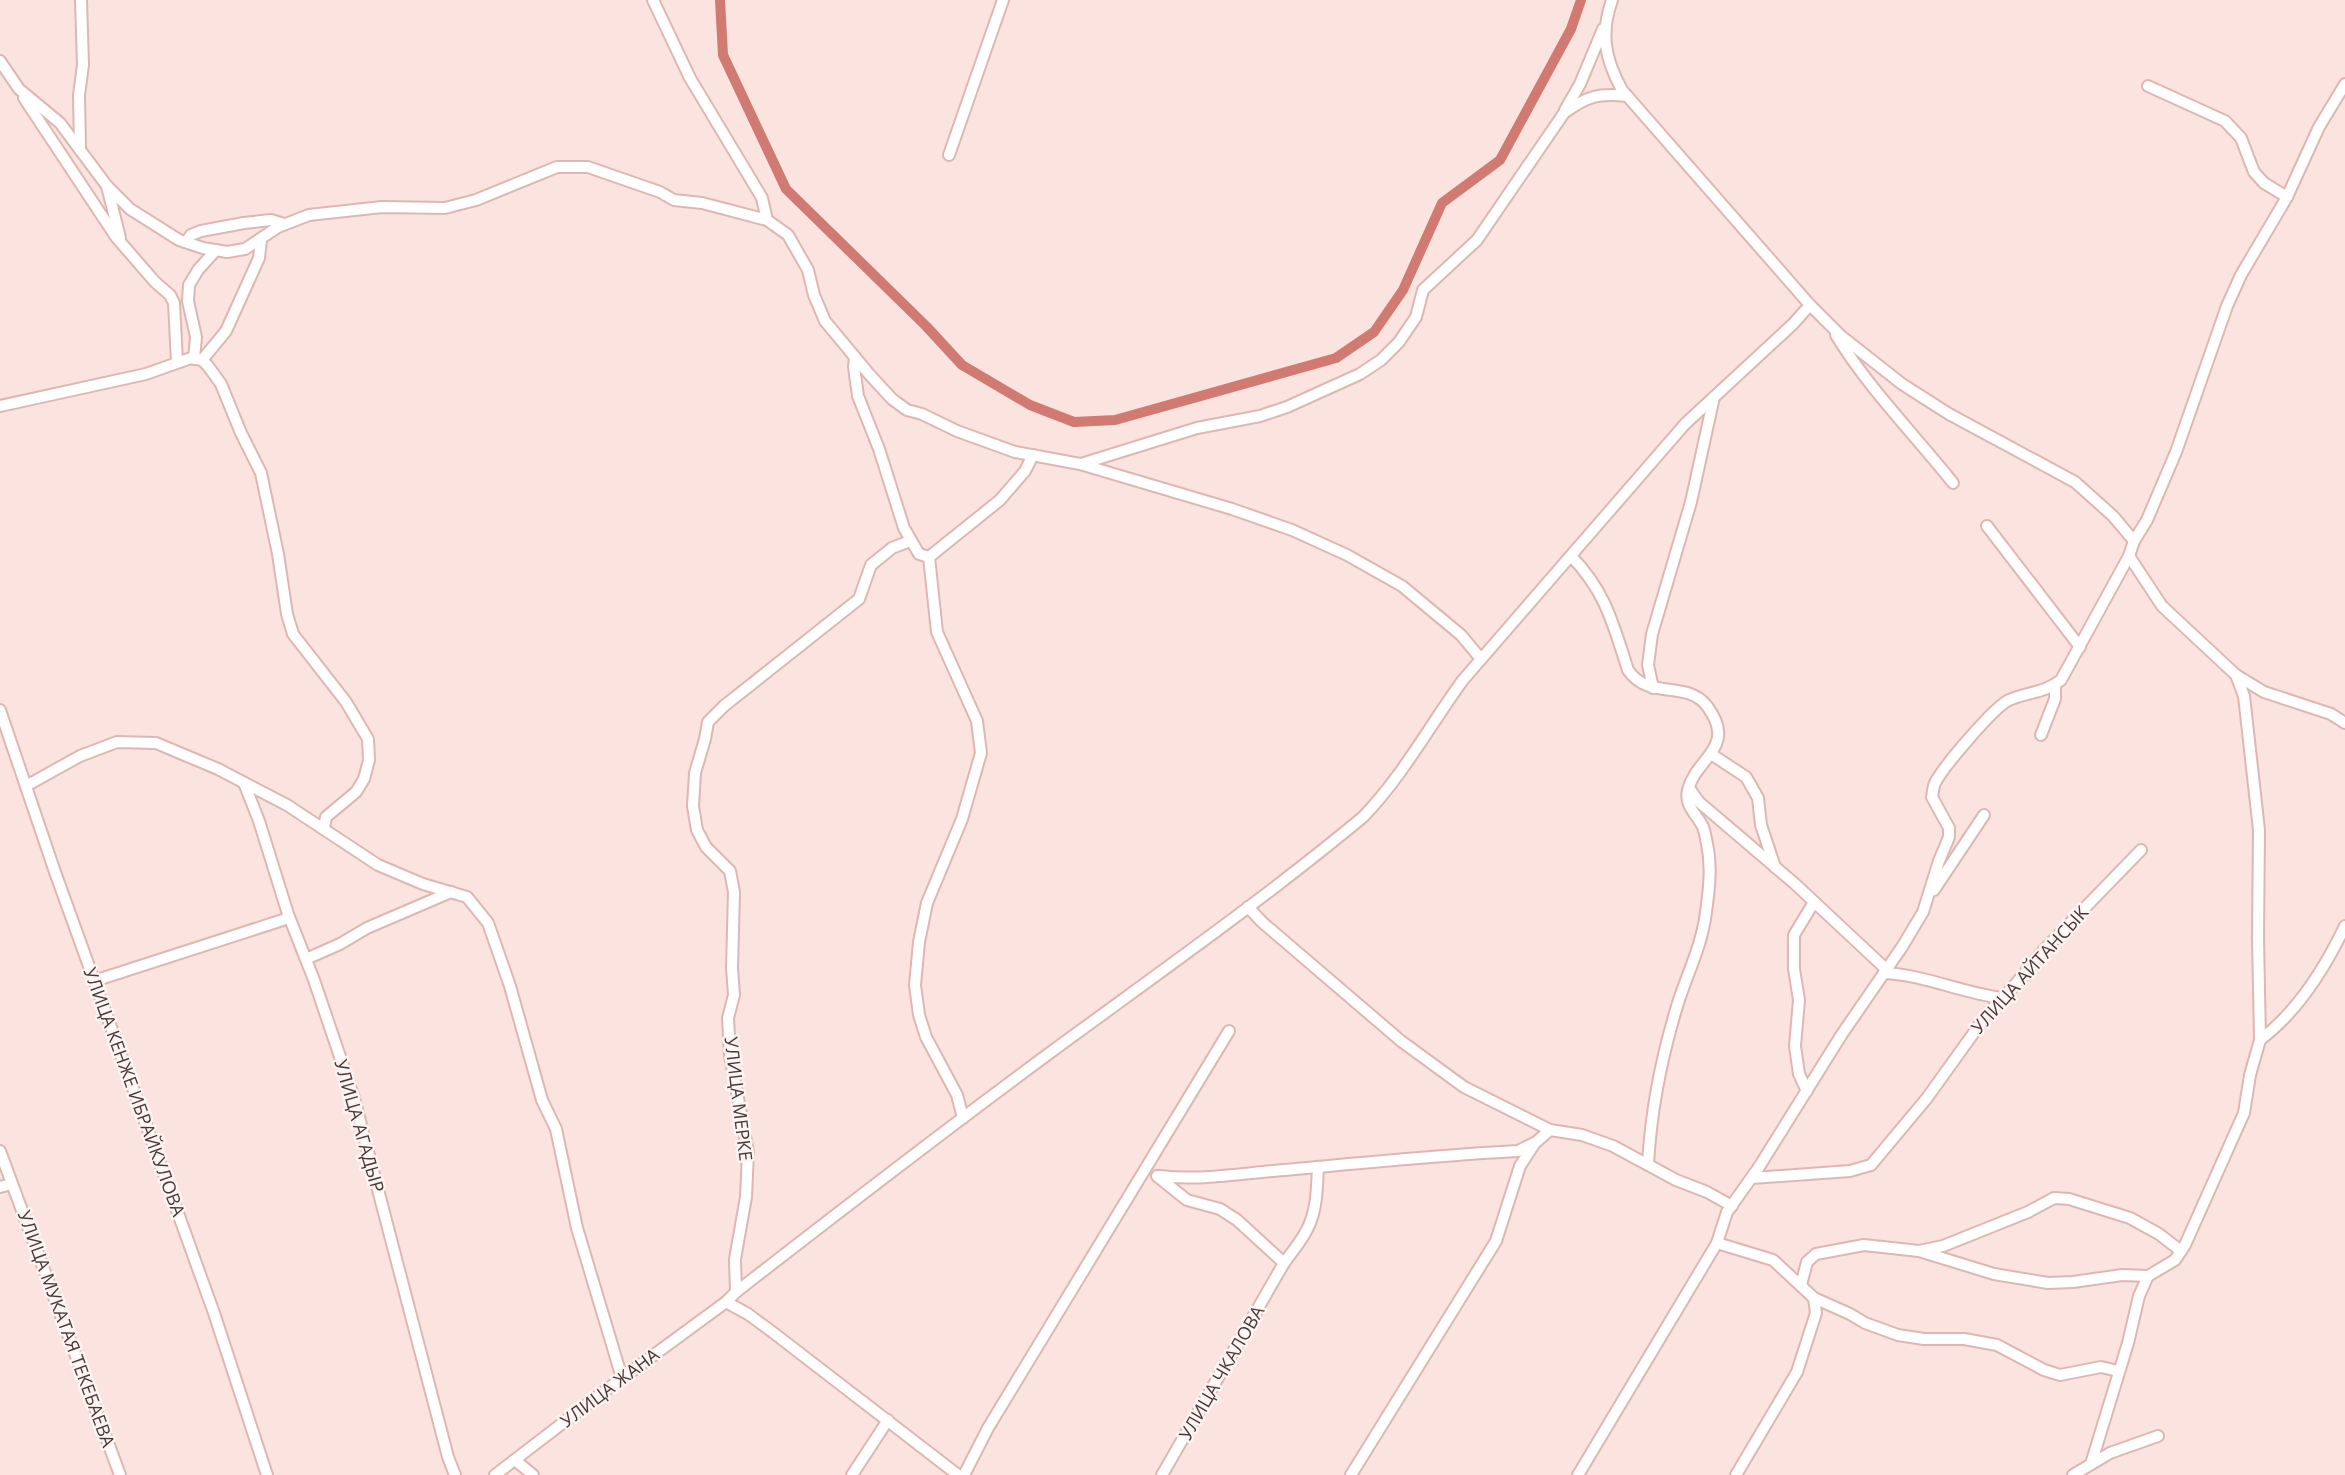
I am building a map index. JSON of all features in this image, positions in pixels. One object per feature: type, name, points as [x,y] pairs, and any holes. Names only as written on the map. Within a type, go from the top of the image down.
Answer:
[{"type":"street","points":[[80,147],[79,95],[83,65],[81,0]]},
{"type":"street","points":[[653,0],[690,78],[762,198],[767,219]]},
{"type":"street","points":[[949,156],[1003,0]]},
{"type":"street","points":[[1080,464],[1197,429],[1260,416],[1360,374],[1381,360],[1399,342],[1416,316],[1423,290],[1478,240],[1564,113],[1580,84],[1605,25],[1612,0]]},
{"type":"street","points":[[1605,25],[1608,63],[1627,96],[1827,322],[1902,384],[1949,414],[2074,482],[2113,516],[2134,541]]},
{"type":"street","points":[[0,61],[121,244],[155,282],[170,295],[174,303],[177,362]]},
{"type":"street","points":[[1578,1475],[1718,1243],[1727,1212],[1752,1178],[1842,1034],[1923,912],[1949,837],[1949,828],[1932,797],[1935,783],[1997,708],[2009,700],[2043,691],[2055,685],[2061,680],[2080,647],[2147,520],[2176,452],[2241,275],[2287,197],[2319,127],[2345,84]]},
{"type":"street","points":[[2148,86],[2225,121],[2241,138],[2254,172],[2264,183],[2287,197]]},
{"type":"street","points":[[19,89],[60,123],[107,186],[130,210],[186,242],[227,252],[245,249],[278,226],[309,215],[382,207],[445,208],[476,200],[557,167],[588,167],[660,192],[674,200],[702,203],[767,219],[788,235],[808,270],[814,295],[825,321],[892,399],[907,410],[1015,452],[1080,464],[1232,509],[1292,530],[1347,555],[1402,586],[1461,635],[1481,659]]},
{"type":"street","points":[[1564,113],[1590,97],[1602,94],[1627,96]]},
{"type":"street","points":[[107,186],[121,244]]},
{"type":"street","points":[[186,242],[191,235],[201,231],[244,223],[271,220],[284,224]]},
{"type":"street","points":[[0,406],[146,374],[177,362],[198,359],[226,332],[259,258],[261,240]]},
{"type":"street","points":[[170,295],[179,293],[189,285],[198,270],[216,250]]},
{"type":"street","points":[[189,285],[189,301],[198,359],[208,366],[221,384],[241,433],[261,473],[278,554],[286,614],[293,634],[346,702],[368,739],[369,759],[364,779],[356,792],[326,817],[324,828]]},
{"type":"street","name":"УЛИЦА ЖАНА","points":[[495,1475],[726,1302],[963,1118],[1344,833],[1377,803],[1433,720],[1481,659],[1685,424],[1793,324],[1810,305]]},
{"type":"street","points":[[1827,322],[1864,378],[1953,483]]},
{"type":"street","points":[[855,357],[858,396],[879,450],[904,528],[919,554],[929,557]]},
{"type":"street","points":[[1653,688],[1648,665],[1652,634],[1691,502],[1714,397]]},
{"type":"street","points":[[929,557],[1000,500],[1025,471],[1032,455]]},
{"type":"street","points":[[1987,526],[2080,647]]},
{"type":"street","name":"УЛИЦА МЕРКЕ","points":[[736,1292],[735,1259],[746,1197],[747,1152],[730,1055],[728,1018],[735,980],[732,968],[734,892],[730,871],[706,847],[697,830],[693,806],[695,773],[708,722],[724,706],[859,599],[871,565],[879,556],[910,541]]},
{"type":"street","points":[[1571,556],[1596,585],[1610,612],[1628,670],[1634,678],[1646,687],[1693,693],[1707,706],[1715,722],[1719,739],[1693,778],[1689,788],[1688,803],[1702,826],[1708,845],[1710,871],[1706,912],[1703,935],[1667,1042],[1656,1098],[1648,1164]]},
{"type":"street","points":[[2129,556],[2162,606],[2236,675],[2264,692],[2331,714],[2345,723]]},
{"type":"street","points":[[929,557],[937,632],[977,721],[981,753],[962,819],[927,903],[919,942],[915,985],[919,1015],[926,1037],[957,1095],[963,1118]]},
{"type":"street","points":[[1801,1285],[1807,1262],[1816,1254],[1864,1245],[1919,1251],[1994,1274],[2048,1283],[2122,1275],[2148,1276],[2175,1260],[2244,1113],[2250,1075],[2260,1040],[2259,830],[2244,696],[2236,675]]},
{"type":"street","points":[[2041,735],[2055,699],[2055,685]]},
{"type":"street","name":"УЛИЦА КЕНЖЕ ИБРАЙКУЛОВА","points":[[0,710],[94,981],[214,1313],[267,1475]]},
{"type":"street","points":[[26,786],[80,756],[117,742],[156,743],[286,804],[378,865],[423,884],[467,897],[488,923],[510,986],[542,1100],[555,1129],[577,1228],[622,1378]]},
{"type":"street","points":[[1711,754],[1746,777],[1758,798],[1761,825],[1775,867]]},
{"type":"street","name":"УЛИЦА АГАДЫР","points":[[244,783],[273,864],[289,918],[306,959],[354,1098],[455,1475]]},
{"type":"street","points":[[1689,788],[1699,802],[1814,902],[1885,971],[1906,974],[1976,995],[2002,998]]},
{"type":"street","points":[[1927,900],[1984,815]]},
{"type":"street","name":"УЛИЦА АЙТАНСЫК","points":[[1752,1178],[1862,1169],[1871,1165],[1927,1098],[1988,1013],[2043,951],[2141,850]]},
{"type":"street","points":[[306,959],[340,944],[367,928],[451,892]]},
{"type":"street","points":[[1807,1091],[1799,1074],[1795,1046],[1799,1000],[1794,969],[1794,935],[1814,902]]},
{"type":"street","points":[[1248,907],[1262,922],[1409,1048],[1464,1087],[1550,1130],[1582,1135],[1614,1146],[1676,1180],[1707,1192],[1732,1206]]},
{"type":"street","points":[[94,981],[289,918]]},
{"type":"street","points":[[2260,1040],[2279,1026],[2297,1003],[2322,968],[2345,926]]},
{"type":"street","points":[[964,1475],[988,1428],[1229,1031]]},
{"type":"street","points":[[1144,1172],[1173,1178],[1214,1176],[1401,1158],[1518,1151],[1534,1143],[1550,1130]]},
{"type":"street","points":[[1351,1475],[1496,1240],[1520,1166],[1534,1143]]},
{"type":"street","name":"УЛИЦА МУКАТАЯ ТЕКЕБАЕВА","points":[[0,1152],[120,1475]]},
{"type":"street","name":"УЛИЦА ЧКАЛОВА","points":[[1162,1475],[1310,1224],[1316,1197],[1318,1167]]},
{"type":"street","points":[[1157,1176],[1187,1200],[1220,1209],[1237,1220],[1283,1267]]},
{"type":"street","points":[[0,1187],[12,1184]]},
{"type":"street","points":[[1919,1251],[1943,1246],[2028,1212],[2054,1198],[2069,1198],[2130,1218],[2159,1234],[2181,1251]]},
{"type":"street","points":[[1718,1243],[1773,1260],[1814,1298],[1865,1323],[1898,1335],[1924,1339],[1954,1338],[1997,1345],[2044,1370],[2060,1375],[2101,1367],[2118,1371]]},
{"type":"street","points":[[2091,1464],[2128,1343],[2139,1296],[2148,1276]]},
{"type":"street","points":[[1736,1475],[1797,1372],[1816,1313],[1814,1298]]},
{"type":"street","points":[[726,1302],[748,1314],[958,1475]]},
{"type":"street","points":[[852,1475],[888,1420]]},
{"type":"street","points":[[2073,1475],[2110,1453],[2158,1436]]},
{"type":"street","points":[[515,1460],[533,1475]]},
{"type":"waterway","points":[[720,0],[723,55],[786,189],[926,326],[962,365],[1030,405],[1074,422],[1115,420],[1336,358],[1374,332],[1403,290],[1442,203],[1500,160],[1571,29],[1581,0]]}]
